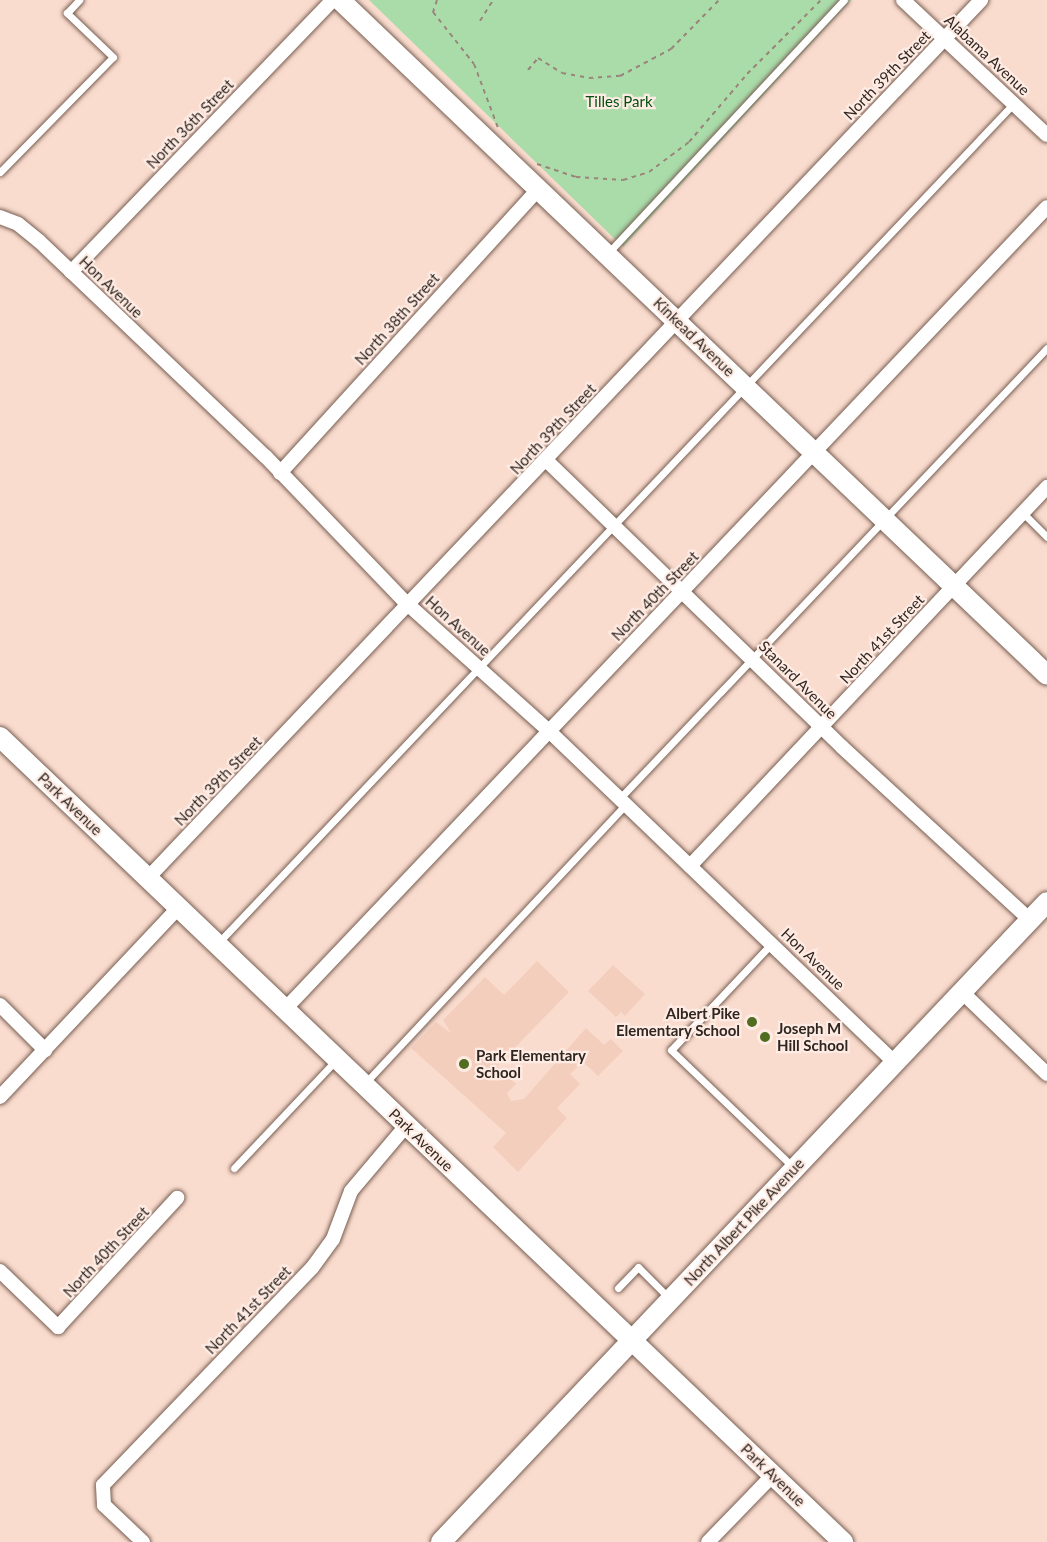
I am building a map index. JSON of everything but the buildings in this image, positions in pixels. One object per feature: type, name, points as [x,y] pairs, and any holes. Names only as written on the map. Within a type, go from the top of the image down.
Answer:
[{"type":"street","name":"North 36th Street","points":[[71,272],[333,0]]},
{"type":"street","name":"Kinkead Avenue","points":[[340,0],[1047,675]]},
{"type":"street","name":"Alabama Avenue","points":[[903,0],[1047,135]]},
{"type":"street","name":"North 39th Street","points":[[147,879],[981,0]]},
{"type":"street","name":"North 38th Street","points":[[280,473],[538,189]]},
{"type":"street","name":"North 40th Street","points":[[287,1007],[1047,207]]},
{"type":"street","name":"Hon Avenue","points":[[0,217],[18,224],[71,272],[280,473],[409,604],[549,731],[895,1063]]},
{"type":"street","name":"Stanard Avenue","points":[[546,460],[822,727],[1030,920]]},
{"type":"street","name":"North 41st Street","points":[[690,866],[1047,487]]},
{"type":"street","name":"Park Avenue","points":[[0,737],[147,879],[287,1007],[406,1125],[843,1542]]},
{"type":"street","name":"North Albert Pike Avenue","points":[[441,1542],[1047,902]]},
{"type":"street","points":[[0,1097],[178,908]]},
{"type":"street","points":[[962,992],[1047,1074]]},
{"type":"street","points":[[0,1005],[45,1050]]},
{"type":"street","name":"North 41st Street","points":[[143,1542],[104,1505],[102,1490],[112,1474],[312,1268],[333,1239],[351,1191],[406,1125]]},
{"type":"street","name":"North 40th Street","points":[[0,1271],[58,1327],[177,1198]]},
{"type":"street","points":[[708,1542],[773,1475]]},
{"type":"lane","points":[[0,172],[113,57],[67,13],[79,0]]},
{"type":"lane","points":[[607,254],[844,0]]},
{"type":"lane","points":[[217,943],[747,388],[1014,103]]},
{"type":"lane","points":[[364,1084],[752,657],[1047,348]]},
{"type":"lane","points":[[1023,513],[1047,537]]},
{"type":"lane","points":[[772,943],[671,1050],[794,1169]]},
{"type":"lane","points":[[234,1168],[338,1058]]},
{"type":"lane","points":[[618,1288],[638,1267],[671,1300]]},
{"type":"path","points":[[437,0],[433,12],[474,64],[497,127],[505,135]]},
{"type":"path","points":[[480,21],[493,0]]},
{"type":"path","points":[[528,70],[538,58],[562,73],[590,78],[628,73],[671,49],[719,0]]},
{"type":"path","points":[[530,158],[538,165],[576,177],[623,180],[649,172],[689,142],[747,74],[821,0]]},
{"type":"shaded area","name":"Park Elementary School","points":[[537,961],[569,992],[497,1066],[516,1084],[507,1093],[511,1101],[524,1099],[586,1028],[604,1045],[611,1039],[623,1051],[598,1076],[583,1062],[570,1074],[580,1084],[557,1108],[567,1118],[518,1172],[493,1147],[506,1133],[411,1048],[436,1022],[451,1033],[443,1020],[485,977],[504,995]]},
{"type":"shaded area","name":"Park Elementary School","points":[[613,965],[645,994],[625,1016],[621,1012],[616,1017],[588,991]]},
{"type":"green space","name":"Tilles Park","points":[[369,0],[851,0],[623,247]]},
{"type":"place","name":"Albert Pike Elementary School","points":[[752,1022]]},
{"type":"place","name":"Joseph M Hill School","points":[[765,1037]]},
{"type":"place","name":"Park Elementary School","points":[[464,1064]]}]
